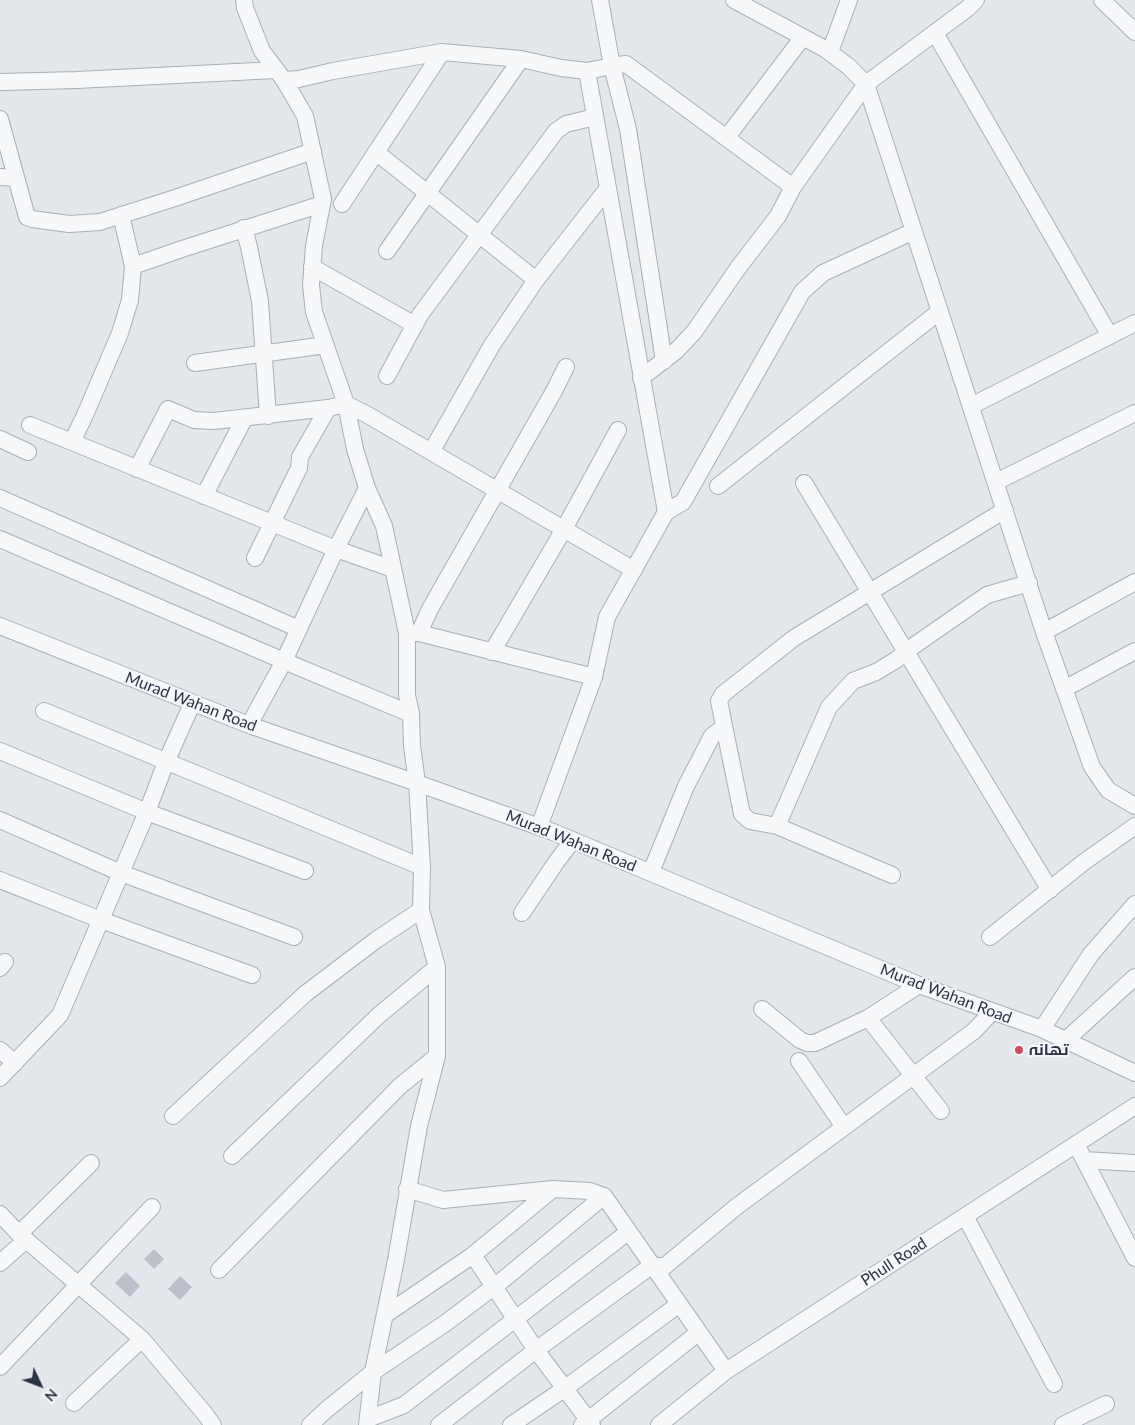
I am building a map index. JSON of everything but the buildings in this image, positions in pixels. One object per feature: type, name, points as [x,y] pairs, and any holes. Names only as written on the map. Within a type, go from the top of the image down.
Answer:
[{"type":"street","points":[[244,0],[245,8],[262,52],[280,75],[305,116],[323,199],[312,267],[311,285],[314,312],[346,404],[355,449],[367,488],[384,526],[393,569],[413,633],[407,695],[411,714],[412,746],[417,783],[422,867],[421,910],[437,967],[437,1056],[419,1126],[396,1260],[373,1372],[367,1422]]},
{"type":"street","points":[[600,0],[612,66],[628,129],[664,361]]},
{"type":"street","points":[[734,0],[830,52],[866,84],[1044,632],[1092,767],[1108,790],[1135,806]]},
{"type":"street","points":[[830,52],[849,0]]},
{"type":"street","points":[[641,378],[664,361],[694,332],[738,268],[778,216],[793,187],[866,84],[968,8],[976,0]]},
{"type":"street","points":[[1102,0],[1135,32]]},
{"type":"street","points":[[935,33],[1110,336]]},
{"type":"street","points":[[727,137],[803,37]]},
{"type":"street","points":[[342,204],[442,52]]},
{"type":"street","points":[[0,82],[280,75],[299,80],[333,71],[442,52],[521,58],[561,68],[587,71],[626,64],[793,187]]},
{"type":"street","points":[[387,251],[521,58]]},
{"type":"street","points":[[587,71],[666,512]]},
{"type":"street","points":[[387,376],[415,325],[479,234],[556,131],[566,124],[595,117]]},
{"type":"street","points":[[0,119],[8,177],[27,217],[69,224],[100,222],[121,216],[313,151]]},
{"type":"street","points":[[376,152],[536,280]]},
{"type":"street","points":[[431,452],[492,345],[536,280],[608,188]]},
{"type":"street","points":[[133,266],[244,228],[322,204]]},
{"type":"street","points":[[72,442],[120,334],[130,300],[133,266],[121,216]]},
{"type":"street","points":[[244,228],[250,247],[260,301],[268,416]]},
{"type":"street","points":[[539,827],[594,677],[607,617],[666,512],[683,502],[802,292],[823,273],[914,231]]},
{"type":"street","points":[[312,267],[415,325]]},
{"type":"street","points":[[718,486],[940,310]]},
{"type":"street","points":[[971,406],[1135,323]]},
{"type":"street","points":[[195,364],[326,345]]},
{"type":"street","points":[[413,633],[430,609],[554,391],[566,366]]},
{"type":"street","points":[[138,469],[168,409],[194,420],[214,422],[328,408],[346,404],[634,570]]},
{"type":"street","points":[[254,558],[299,468],[300,457],[328,408]]},
{"type":"street","points":[[996,482],[1135,413]]},
{"type":"street","points":[[204,496],[244,419]]},
{"type":"street","points":[[30,425],[336,549],[393,569]]},
{"type":"street","points":[[492,652],[564,529],[618,430]]},
{"type":"street","points":[[0,439],[28,452]]},
{"type":"street","points":[[804,483],[1050,890]]},
{"type":"street","points":[[249,725],[284,661],[336,549],[367,488]]},
{"type":"street","points":[[0,498],[299,629]]},
{"type":"street","points":[[892,875],[777,826],[750,821],[742,814],[719,701],[723,694],[794,638],[1005,510]]},
{"type":"street","points":[[0,539],[411,714]]},
{"type":"street","points":[[777,826],[829,707],[854,681],[876,672],[896,660],[987,595],[1028,582]]},
{"type":"street","points":[[1044,632],[1135,582]]},
{"type":"street","name":"Murad Wahan Road","points":[[0,626],[192,704],[573,840],[919,985],[1042,1029],[1135,1073]]},
{"type":"street","points":[[413,633],[594,677]]},
{"type":"street","points":[[1064,689],[1135,650]]},
{"type":"street","points":[[0,1078],[60,1015],[192,704]]},
{"type":"street","points":[[44,712],[422,867]]},
{"type":"street","points":[[651,872],[686,786],[712,736],[724,727]]},
{"type":"street","points":[[0,751],[147,812],[305,871]]},
{"type":"street","points":[[0,820],[121,873],[294,937]]},
{"type":"street","points":[[990,937],[1084,862],[1135,826]]},
{"type":"street","points":[[522,913],[573,840]]},
{"type":"street","points":[[0,880],[101,920],[252,974]]},
{"type":"street","points":[[1042,1029],[1091,954],[1135,904]]},
{"type":"street","points":[[173,1116],[304,994],[376,940],[421,910]]},
{"type":"street","points":[[232,1156],[378,1016],[437,967]]},
{"type":"street","points":[[1066,1040],[1135,977]]},
{"type":"street","points":[[762,1009],[800,1040],[806,1043],[815,1043],[868,1018],[919,985]]},
{"type":"street","points":[[439,1425],[536,1350],[651,1266],[665,1266],[736,1207],[974,1032],[992,1012]]},
{"type":"street","points":[[868,1018],[941,1111]]},
{"type":"street","points":[[0,1050],[15,1063]]},
{"type":"street","points":[[219,1270],[400,1086],[437,1056]]},
{"type":"street","points":[[799,1061],[844,1127]]},
{"type":"street","name":"Phull Road","points":[[659,1425],[726,1372],[1135,1106]]},
{"type":"street","points":[[1076,1144],[1135,1258]]},
{"type":"street","points":[[1084,1160],[1135,1163]]},
{"type":"street","points":[[0,1263],[91,1163]]},
{"type":"street","points":[[407,1189],[443,1200],[553,1189],[590,1191],[604,1196],[726,1372]]},
{"type":"street","points":[[385,1315],[473,1255],[553,1189]]},
{"type":"street","points":[[310,1425],[373,1372],[447,1322],[494,1287],[604,1196]]},
{"type":"street","points":[[0,1367],[152,1207]]},
{"type":"street","points":[[0,1214],[78,1285],[142,1339],[213,1425]]},
{"type":"street","points":[[965,1216],[1054,1384]]},
{"type":"street","points":[[367,1422],[404,1406],[628,1232]]},
{"type":"street","points":[[473,1255],[587,1423],[698,1333]]},
{"type":"street","points":[[511,1425],[678,1305]]},
{"type":"street","points":[[74,1402],[142,1339]]},
{"type":"street","points":[[1063,1425],[1106,1404]]},
{"type":"place","name":"تھانہ","points":[[1019,1050]]}]
